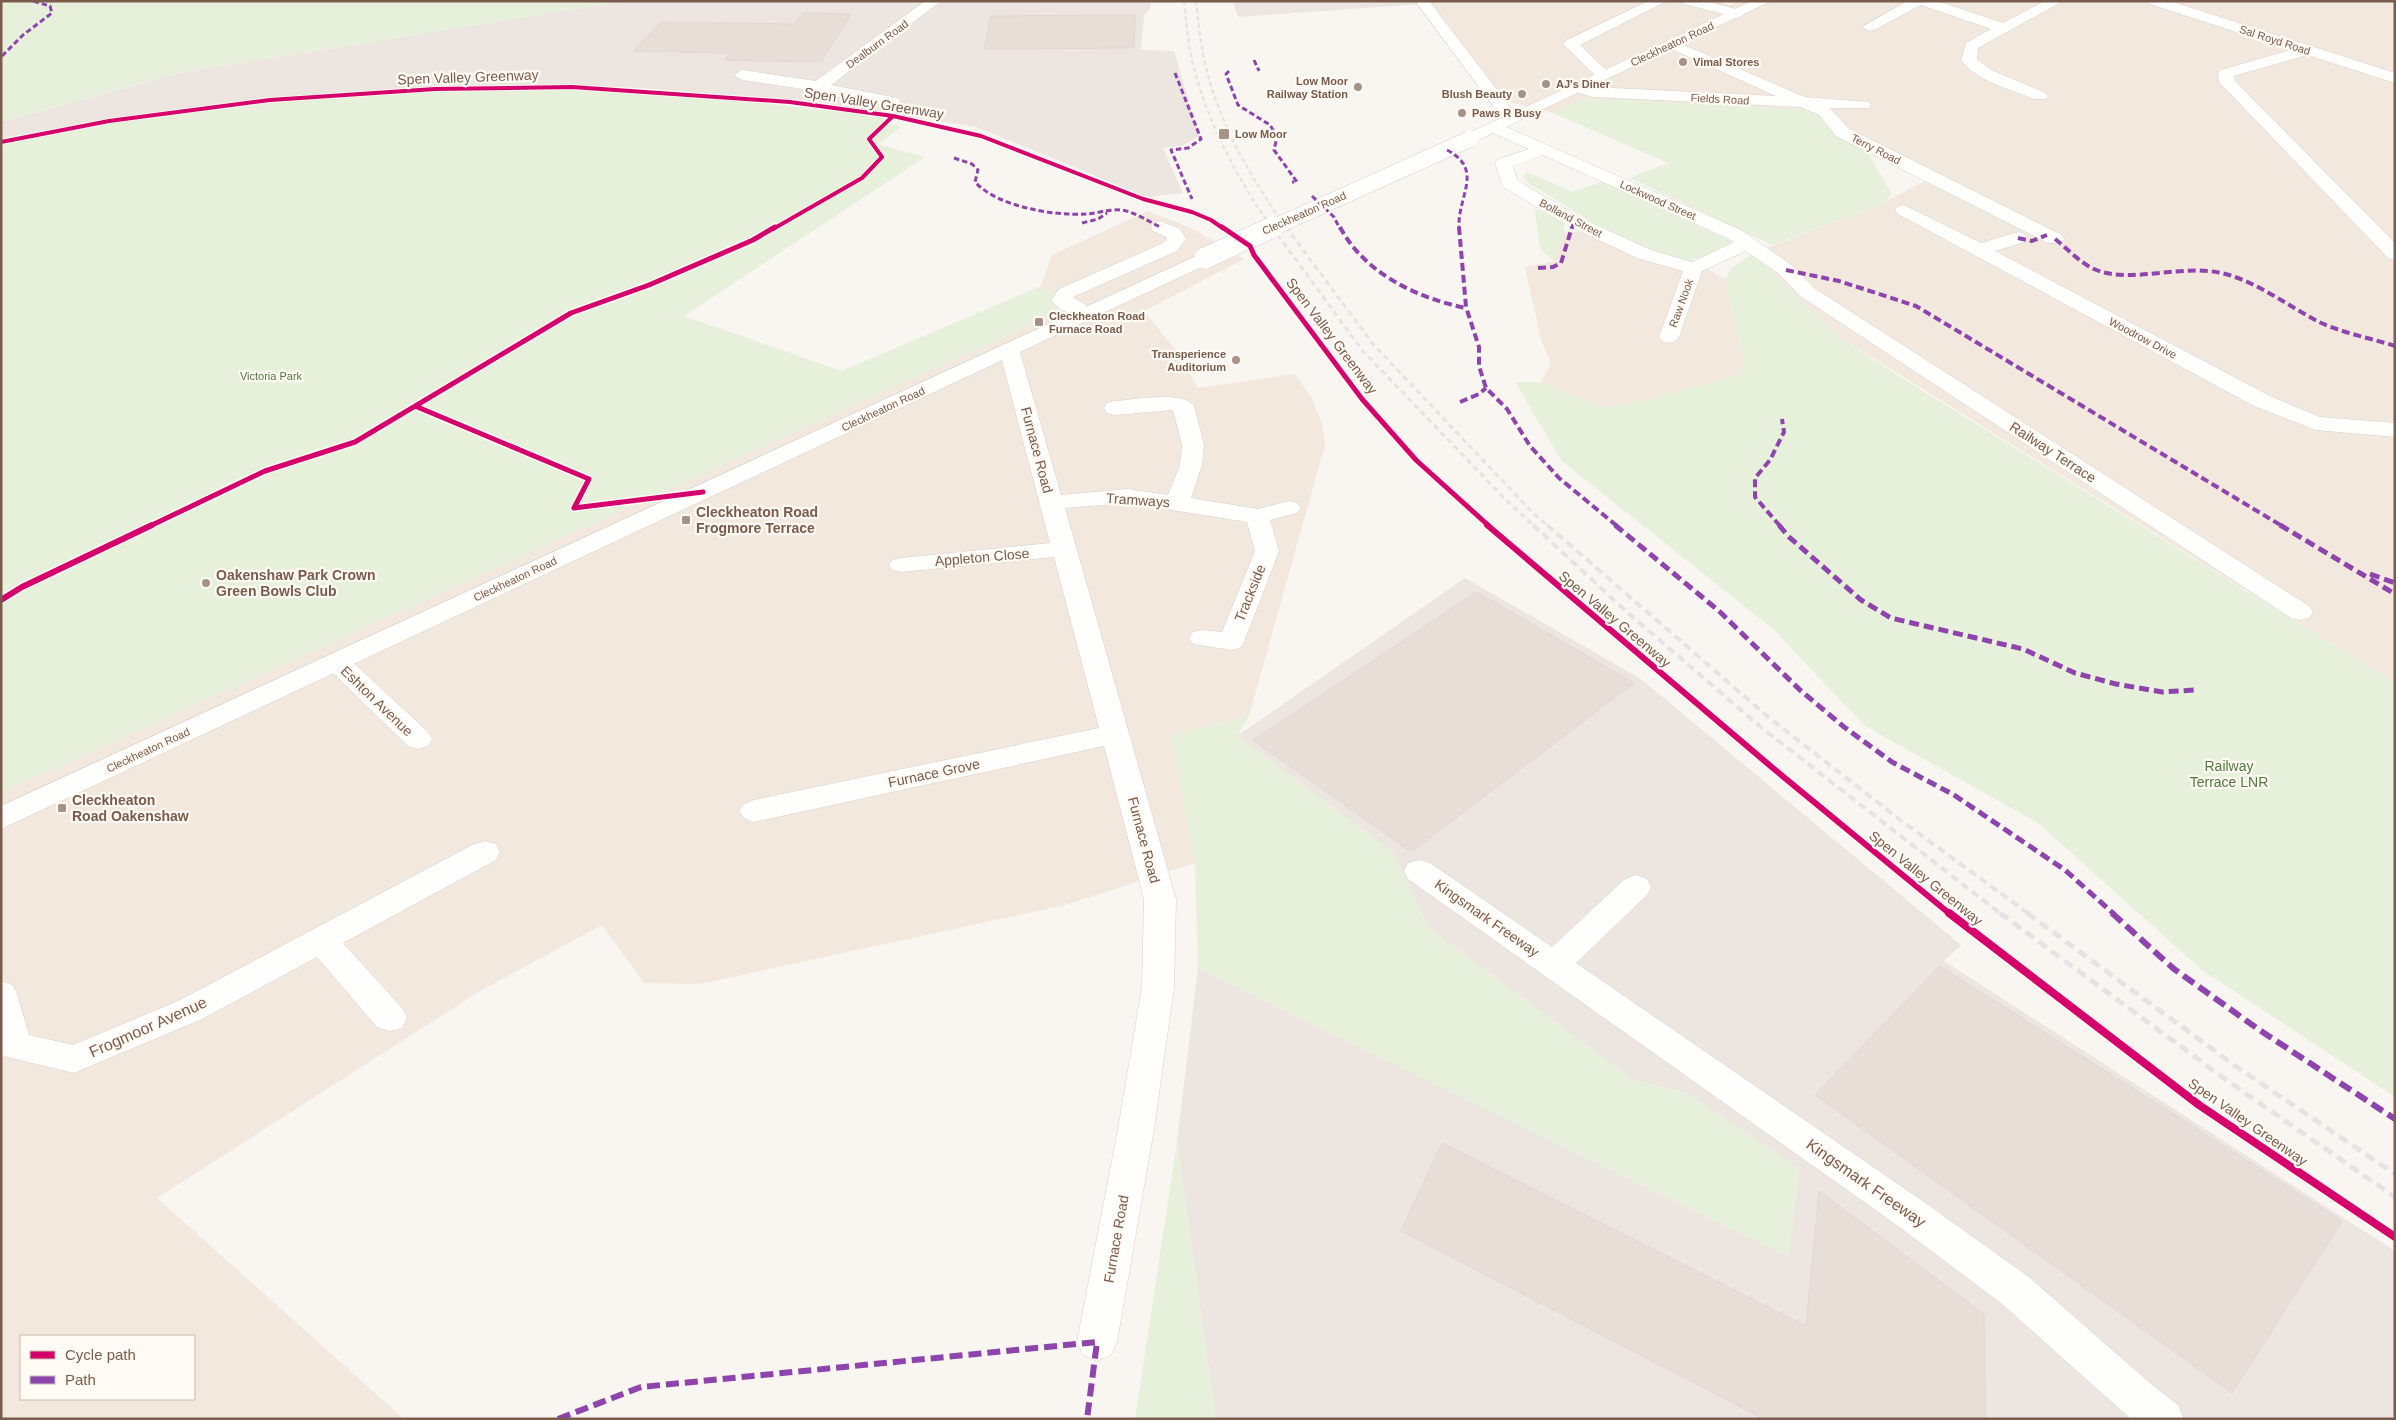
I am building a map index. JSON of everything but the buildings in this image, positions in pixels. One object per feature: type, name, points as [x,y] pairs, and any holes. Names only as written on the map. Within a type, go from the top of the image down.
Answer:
[{"type":"street","name":"Dealburn Road","points":[[819,86],[934,1]]},
{"type":"street","points":[[1422,1],[1505,111],[1517,117]]},
{"type":"street","points":[[1602,75],[1570,44],[1660,1]]},
{"type":"street","points":[[1689,1],[1738,14]]},
{"type":"street","name":"Cleckheaton Road","points":[[1,818],[1085,313],[1497,128],[1602,75],[1764,1]]},
{"type":"street","points":[[1869,27],[1918,1]]},
{"type":"street","points":[[1922,1],[2005,28]]},
{"type":"street","points":[[2040,96],[1984,72],[1970,60],[1971,46],[2056,1]]},
{"type":"street","name":"Sal Royd Road","points":[[2155,1],[2395,78]]},
{"type":"street","name":"Terry Road","points":[[1672,44],[1825,112],[1842,132],[2056,239]]},
{"type":"street","points":[[2306,50],[2226,72],[2227,82],[2395,254]]},
{"type":"street","points":[[742,75],[819,86],[847,94],[892,101]]},
{"type":"street","name":"Fields Road","points":[[1578,88],[1593,92],[1863,105]]},
{"type":"street","name":"Lockwood Street","points":[[1497,128],[1734,234],[1786,270],[1807,292]]},
{"type":"street","name":"Bolland Street","points":[[1544,149],[1504,163],[1509,184],[1572,221],[1644,254],[1694,268]]},
{"type":"street","name":"Woodrow Drive","points":[[1904,210],[2262,401],[2316,423],[2395,430]]},
{"type":"street","points":[[1085,313],[1061,300],[1066,293],[1170,247],[1177,239],[1173,233],[1160,227]]},
{"type":"street","points":[[1978,250],[2018,238]]},
{"type":"street","name":"Raw Nook","points":[[1669,337],[1694,268],[1747,242]]},
{"type":"street","name":"Railway Terrace","points":[[1807,292],[2300,612]]},
{"type":"street","name":"Furnace Road","points":[[1009,349],[1160,899],[1158,987],[1136,1129],[1097,1342]]},
{"type":"street","name":"Tramways","points":[[1051,503],[1098,497],[1128,496],[1177,503],[1191,465],[1193,445],[1183,406],[1173,403],[1115,408]]},
{"type":"street","points":[[1177,503],[1246,513],[1256,517],[1289,508]]},
{"type":"street","name":"Trackside","points":[[1202,638],[1231,642],[1267,551],[1260,523],[1256,517]]},
{"type":"street","name":"Appleton Close","points":[[901,565],[1064,549]]},
{"type":"street","name":"Eshton Avenue","points":[[336,662],[418,739]]},
{"type":"street","name":"Furnace Grove","points":[[754,811],[1115,734]]},
{"type":"street","name":"Frogmoor Avenue","points":[[1,994],[15,1046],[74,1059],[190,1010],[485,852]]},
{"type":"street","name":"Kingsmark Freeway","points":[[1419,871],[2016,1290],[2137,1398],[2164,1419]]},
{"type":"street","name":"Kingsmark Freeway","points":[[1554,966],[1636,887]]},
{"type":"street","points":[[322,940],[390,1018]]},
{"type":"shaded area","points":[[624,1],[1151,1],[1150,8],[1144,15],[1141,50],[1174,51],[1196,125],[1201,135],[1182,146],[1163,148],[1183,193],[1147,197],[976,127],[803,100],[639,88],[576,85],[436,87],[281,97],[1,138],[1,122],[184,72]]},
{"type":"shaded area","points":[[1233,1],[1418,1],[1421,4],[1238,17]]},
{"type":"shaded area","points":[[1426,1],[1716,1],[1730,5],[1739,1],[2395,1],[2395,578],[2389,578],[2395,582],[2395,683],[1833,333],[1753,253],[1881,204],[1929,179],[1866,149],[1586,98],[1553,113],[1505,101]]},
{"type":"shaded area","points":[[1148,211],[1191,228],[1244,259],[1144,311],[1179,354],[1198,388],[1295,374],[1312,399],[1322,423],[1325,445],[1249,716],[1171,735],[1195,863],[1065,905],[700,984],[644,983],[602,925],[480,991],[157,1198],[404,1419],[1,1419],[1,793],[1054,314],[1053,301],[1056,294],[1041,286],[1052,255]]},
{"type":"shaded area","points":[[1603,229],[1662,253],[1691,260],[1725,279],[1745,367],[1738,376],[1624,405],[1603,407],[1541,382],[1551,364],[1541,339],[1525,267],[1554,261],[1564,233]]},
{"type":"shaded area","points":[[1465,578],[1641,679],[1961,945],[1944,961],[2395,1251],[2395,1419],[1216,1419],[1177,1142],[1198,968],[1789,1257],[1687,1093],[1633,1080],[1429,928],[1394,853],[1237,736]]},
{"type":"green space","points":[[1,1],[626,1],[184,72],[1,122]]},
{"type":"green space","name":"Victoria Park","points":[[572,90],[726,99],[877,116],[884,118],[883,122],[901,127],[878,144],[925,157],[684,316],[842,371],[1041,286],[1056,294],[1053,301],[1054,314],[1,793],[1,138],[281,97],[429,91]]},
{"type":"green space","points":[[1586,98],[1811,110],[1866,149],[1891,193],[1888,199],[1881,204],[1772,245],[1630,178],[1668,163],[1553,113]]},
{"type":"green space","points":[[1527,172],[1573,192],[1602,182],[1735,243],[1708,257],[1691,260],[1662,253],[1603,229],[1530,184],[1523,177]]},
{"type":"green space","points":[[1535,209],[1564,221],[1564,233],[1554,261],[1540,249]]},
{"type":"green space","name":"Railway Terrace LNR","points":[[1753,253],[1833,333],[1905,380],[2395,683],[2395,1097],[2202,970],[2038,823],[1865,726],[1774,630],[1562,461],[1515,382],[1541,382],[1603,407],[1624,405],[1738,376],[1745,367],[1725,279],[1732,268]]},
{"type":"green space","points":[[1249,716],[1237,736],[1394,853],[1429,928],[1633,1080],[1687,1093],[1800,1169],[1789,1257],[1198,968],[1195,863],[1170,735]]},
{"type":"green space","points":[[1177,1142],[1216,1419],[1135,1419]]},
{"type":"railway","points":[[1184,1],[1191,55],[1204,100],[1234,168],[1273,229]]},
{"type":"railway","points":[[1196,1],[1203,54],[1216,101],[1247,167],[1287,229]]},
{"type":"railway","points":[[1272,227],[1362,350],[1504,498],[1534,526]]},
{"type":"railway","points":[[1286,227],[1373,344],[1532,512],[1548,526]]},
{"type":"railway","points":[[1533,525],[1628,613],[1762,728],[2001,914]]},
{"type":"railway","points":[[1547,525],[1767,716],[1899,819],[2029,914]]},
{"type":"railway","points":[[2000,913],[2222,1077],[2395,1197]]},
{"type":"railway","points":[[2027,913],[2234,1065],[2395,1174]]},
{"type":"marked path","points":[[2,56],[23,35],[52,13],[50,6],[33,1]]},
{"type":"marked path","points":[[1254,60],[1259,71]]},
{"type":"marked path","points":[[1229,71],[1226,74],[1238,105],[1270,125],[1277,137],[1274,150],[1297,182],[1292,182]]},
{"type":"marked path","points":[[1175,73],[1201,139],[1188,148],[1171,150],[1192,199]]},
{"type":"marked path","points":[[1447,150],[1460,157],[1467,167],[1468,177],[1458,216],[1460,254],[1466,307],[1479,347],[1479,366],[1486,388],[1507,409],[1530,446],[1559,478],[1719,611],[1800,690],[1844,727],[1892,762],[1954,795],[2065,870],[2174,969],[2258,1029],[2395,1119]]},
{"type":"marked path","points":[[954,158],[972,164],[978,170],[975,182],[982,190],[994,197],[1026,207],[1060,213],[1086,214],[1121,210],[1134,214],[1160,227]]},
{"type":"marked path","points":[[1312,196],[1334,217],[1349,245],[1379,271],[1413,292],[1442,303],[1466,308]]},
{"type":"marked path","points":[[1082,223],[1098,219],[1107,213]]},
{"type":"marked path","points":[[1538,268],[1553,267],[1561,263],[1569,242],[1573,221]]},
{"type":"marked path","points":[[2018,238],[2032,241],[2047,235]]},
{"type":"marked path","points":[[2055,239],[2093,269],[2116,275],[2194,269],[2231,275],[2259,287],[2288,306],[2322,323],[2395,346]]},
{"type":"marked path","points":[[1786,270],[1839,281],[1916,306],[2395,594]]},
{"type":"marked path","points":[[1460,402],[1479,394],[1486,388]]},
{"type":"marked path","points":[[1782,419],[1784,432],[1770,460],[1755,478],[1755,497],[1788,536],[1861,600],[1891,618],[2023,649],[2075,673],[2116,684],[2162,692],[2195,690]]},
{"type":"marked path","points":[[2370,574],[2395,583]]},
{"type":"marked path","points":[[558,1419],[641,1387],[1097,1342],[1087,1419]]},
{"type":"cycle path","name":"Spen Valley Greenway","points":[[1,142],[109,121],[270,100],[435,89],[572,87],[790,102],[893,116],[981,136],[1143,199],[1192,212],[1211,220],[1250,246],[1254,255],[1362,399],[1416,460],[1506,542],[1774,769],[1974,934],[2199,1105],[2395,1237]]},
{"type":"cycle path","name":"Spen Valley Greenway","points":[[1,600],[22,587],[265,471],[355,442],[571,313],[649,285],[753,240],[862,178],[882,157],[869,139],[893,116]]},
{"type":"cycle path","points":[[415,406],[589,479],[574,508]]},
{"type":"cycle path","points":[[574,508],[703,492]]},
{"type":"place","name":"Vimal Stores","points":[[1683,62]]},
{"type":"place","name":"AJ's Diner","points":[[1546,84]]},
{"type":"place","name":"Low Moor Railway Station","points":[[1358,87]]},
{"type":"place","name":"Blush Beauty","points":[[1522,94]]},
{"type":"place","name":"Paws R Busy","points":[[1462,113]]},
{"type":"place","name":"Low Moor","points":[[1224,134]]},
{"type":"place","name":"Cleckheaton Road Furnace Road","points":[[1039,322]]},
{"type":"place","name":"Transperience Auditorium","points":[[1236,360]]},
{"type":"place","name":"Cleckheaton Road Frogmore Terrace","points":[[686,520]]},
{"type":"place","name":"Oakenshaw Park Crown Green Bowls Club","points":[[206,583]]},
{"type":"place","name":"Cleckheaton Road Oakenshaw","points":[[62,808]]}]
